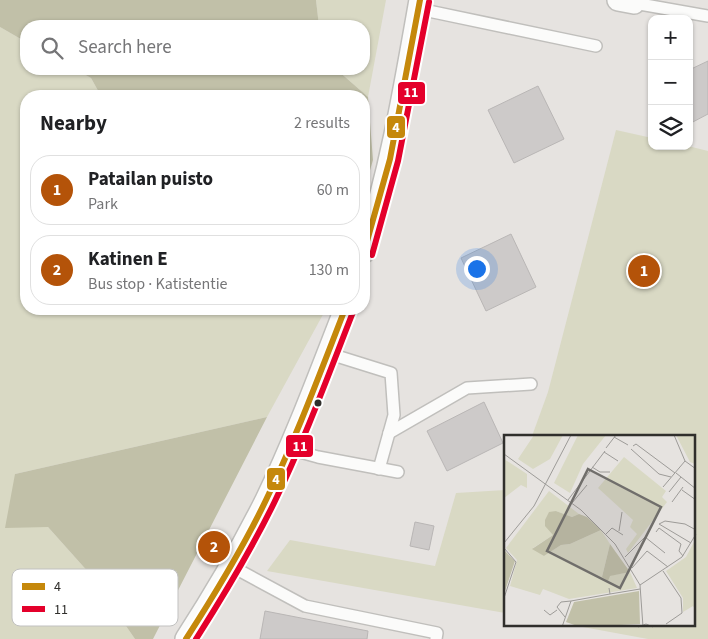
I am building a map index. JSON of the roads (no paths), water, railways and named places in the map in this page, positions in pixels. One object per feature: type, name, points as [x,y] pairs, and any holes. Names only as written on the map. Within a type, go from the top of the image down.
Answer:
[{"type":"street","points":[[370,234],[378,211],[404,93],[419,5]]},
{"type":"street","points":[[186,639],[231,566],[266,500],[289,449],[343,315]]},
{"type":"lane","points":[[626,1],[708,16]]},
{"type":"lane","points":[[419,5],[596,46]]},
{"type":"lane","points":[[327,353],[390,373],[394,415],[379,469]]},
{"type":"lane","points":[[389,433],[467,388],[531,384]]},
{"type":"lane","points":[[289,449],[318,457],[398,472]]},
{"type":"lane","points":[[231,566],[305,606],[437,633],[436,639]]},
{"type":"place","name":"Patailan puisto","points":[[644,271]]},
{"type":"place","name":"Katinen E","points":[[214,547]]}]
